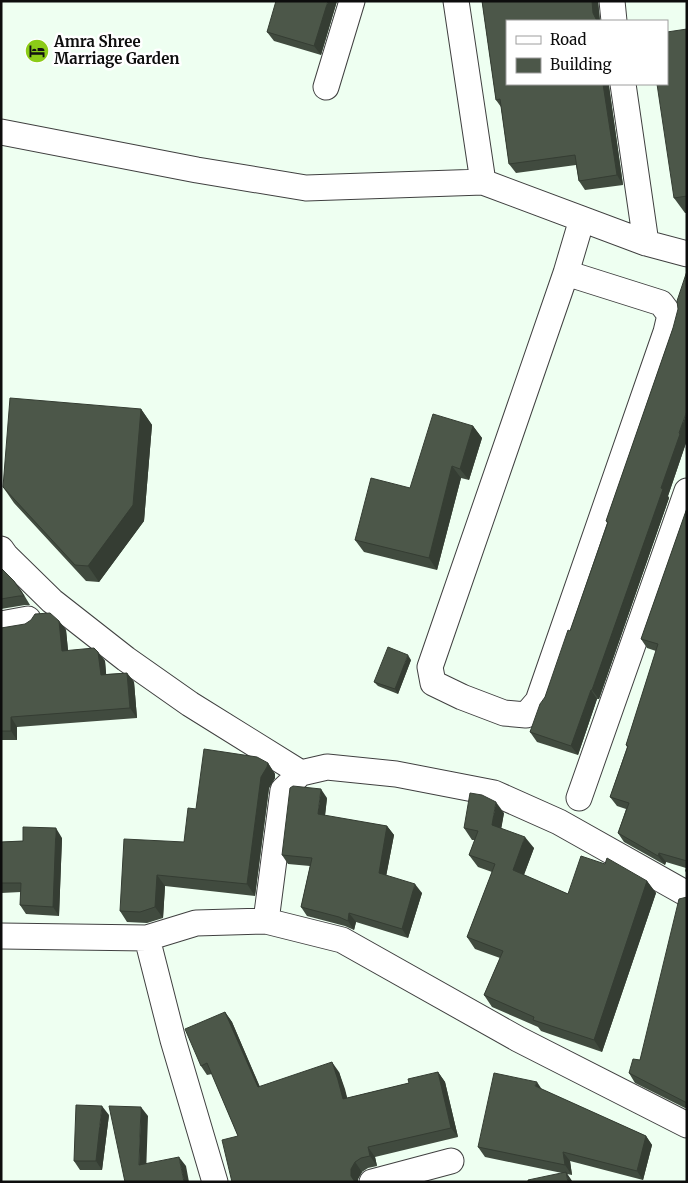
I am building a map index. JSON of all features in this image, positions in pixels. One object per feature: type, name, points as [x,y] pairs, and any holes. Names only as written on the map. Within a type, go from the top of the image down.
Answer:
[{"type":"street","points":[[326,87],[352,1]]},
{"type":"street","points":[[456,1],[483,182]]},
{"type":"street","points":[[612,1],[614,20]]},
{"type":"street","points":[[623,85],[646,243]]},
{"type":"street","points":[[1,132],[197,170],[306,188],[483,182],[646,243],[687,254]]},
{"type":"street","points":[[566,272],[661,303],[670,315],[666,332],[538,701],[526,716],[504,713],[462,697],[433,683],[430,668],[566,272],[582,219]]},
{"type":"street","points":[[578,798],[687,491]]},
{"type":"street","points":[[1,549],[52,601],[126,659],[190,704],[301,773]]},
{"type":"street","points":[[1,624],[28,619]]},
{"type":"street","points":[[266,921],[283,790],[301,773],[327,767],[396,774],[494,794],[559,822],[687,894]]},
{"type":"street","points":[[1,936],[147,938],[196,923],[266,921],[342,940],[518,1039],[687,1125]]},
{"type":"street","points":[[147,938],[173,1040],[215,1182]]},
{"type":"street","points":[[372,1182],[397,1179],[451,1161]]},
{"type":"building","points":[[276,1],[328,1],[314,46],[267,32]]},
{"type":"building","points":[[482,1],[592,1],[593,13],[596,20],[506,20],[506,85],[603,85],[617,175],[579,181],[575,155],[509,164],[500,99],[496,100]]},
{"type":"building","points":[[687,29],[687,196],[674,198],[657,85],[668,85],[668,32]]},
{"type":"building","points":[[687,271],[687,411],[661,488],[663,489],[571,746],[530,732],[540,704],[545,697],[568,630],[570,631],[608,522],[606,521],[673,328],[678,309],[677,301]]},
{"type":"building","points":[[10,398],[141,409],[133,505],[88,566],[75,565],[3,487]]},
{"type":"building","points":[[433,414],[473,426],[460,469],[452,466],[429,558],[355,540],[371,478],[410,488]]},
{"type":"building","points":[[687,508],[687,861],[659,853],[658,856],[618,833],[629,803],[610,797],[628,746],[626,745],[658,644],[641,639]]},
{"type":"building","points":[[1,568],[14,581],[24,596],[1,599]]},
{"type":"building","points":[[50,613],[59,621],[62,651],[94,648],[98,652],[101,675],[127,673],[130,708],[11,717],[11,731],[1,731],[1,628],[25,624],[35,614]]},
{"type":"building","points":[[388,647],[408,655],[395,689],[374,682]]},
{"type":"building","points":[[204,749],[257,757],[268,763],[261,777],[247,884],[157,875],[155,907],[140,912],[120,911],[124,839],[184,842],[188,808],[196,809]]},
{"type":"building","points":[[293,786],[321,789],[318,814],[387,826],[379,873],[415,884],[402,929],[349,913],[348,921],[301,907],[312,858],[282,855],[290,788]]},
{"type":"building","points":[[470,793],[482,795],[496,802],[492,825],[525,837],[513,870],[568,894],[581,856],[605,864],[607,858],[647,881],[594,1040],[533,1020],[534,1017],[484,995],[503,951],[467,937],[495,864],[469,855],[478,831],[464,828]]},
{"type":"building","points":[[23,827],[56,828],[53,907],[20,905],[21,883],[1,883],[1,842],[23,841]]},
{"type":"building","points":[[687,897],[687,1103],[629,1073],[633,1059],[640,1060],[679,899]]},
{"type":"building","points":[[225,1012],[258,1087],[332,1062],[343,1099],[409,1083],[408,1079],[438,1072],[451,1128],[368,1147],[370,1156],[355,1162],[351,1169],[351,1176],[355,1182],[232,1182],[222,1140],[238,1136],[207,1063],[201,1066],[185,1029]]},
{"type":"building","points":[[494,1073],[537,1082],[535,1086],[646,1136],[637,1171],[563,1152],[565,1165],[478,1147]]},
{"type":"building","points":[[76,1105],[102,1106],[96,1161],[74,1161]]},
{"type":"building","points":[[109,1106],[141,1107],[139,1165],[179,1157],[184,1182],[125,1182]]},
{"type":"building","points":[[566,1172],[568,1182],[528,1182],[528,1180]]},
{"type":"place","name":"Amra Shree Marriage Garden","points":[[37,51]]}]
